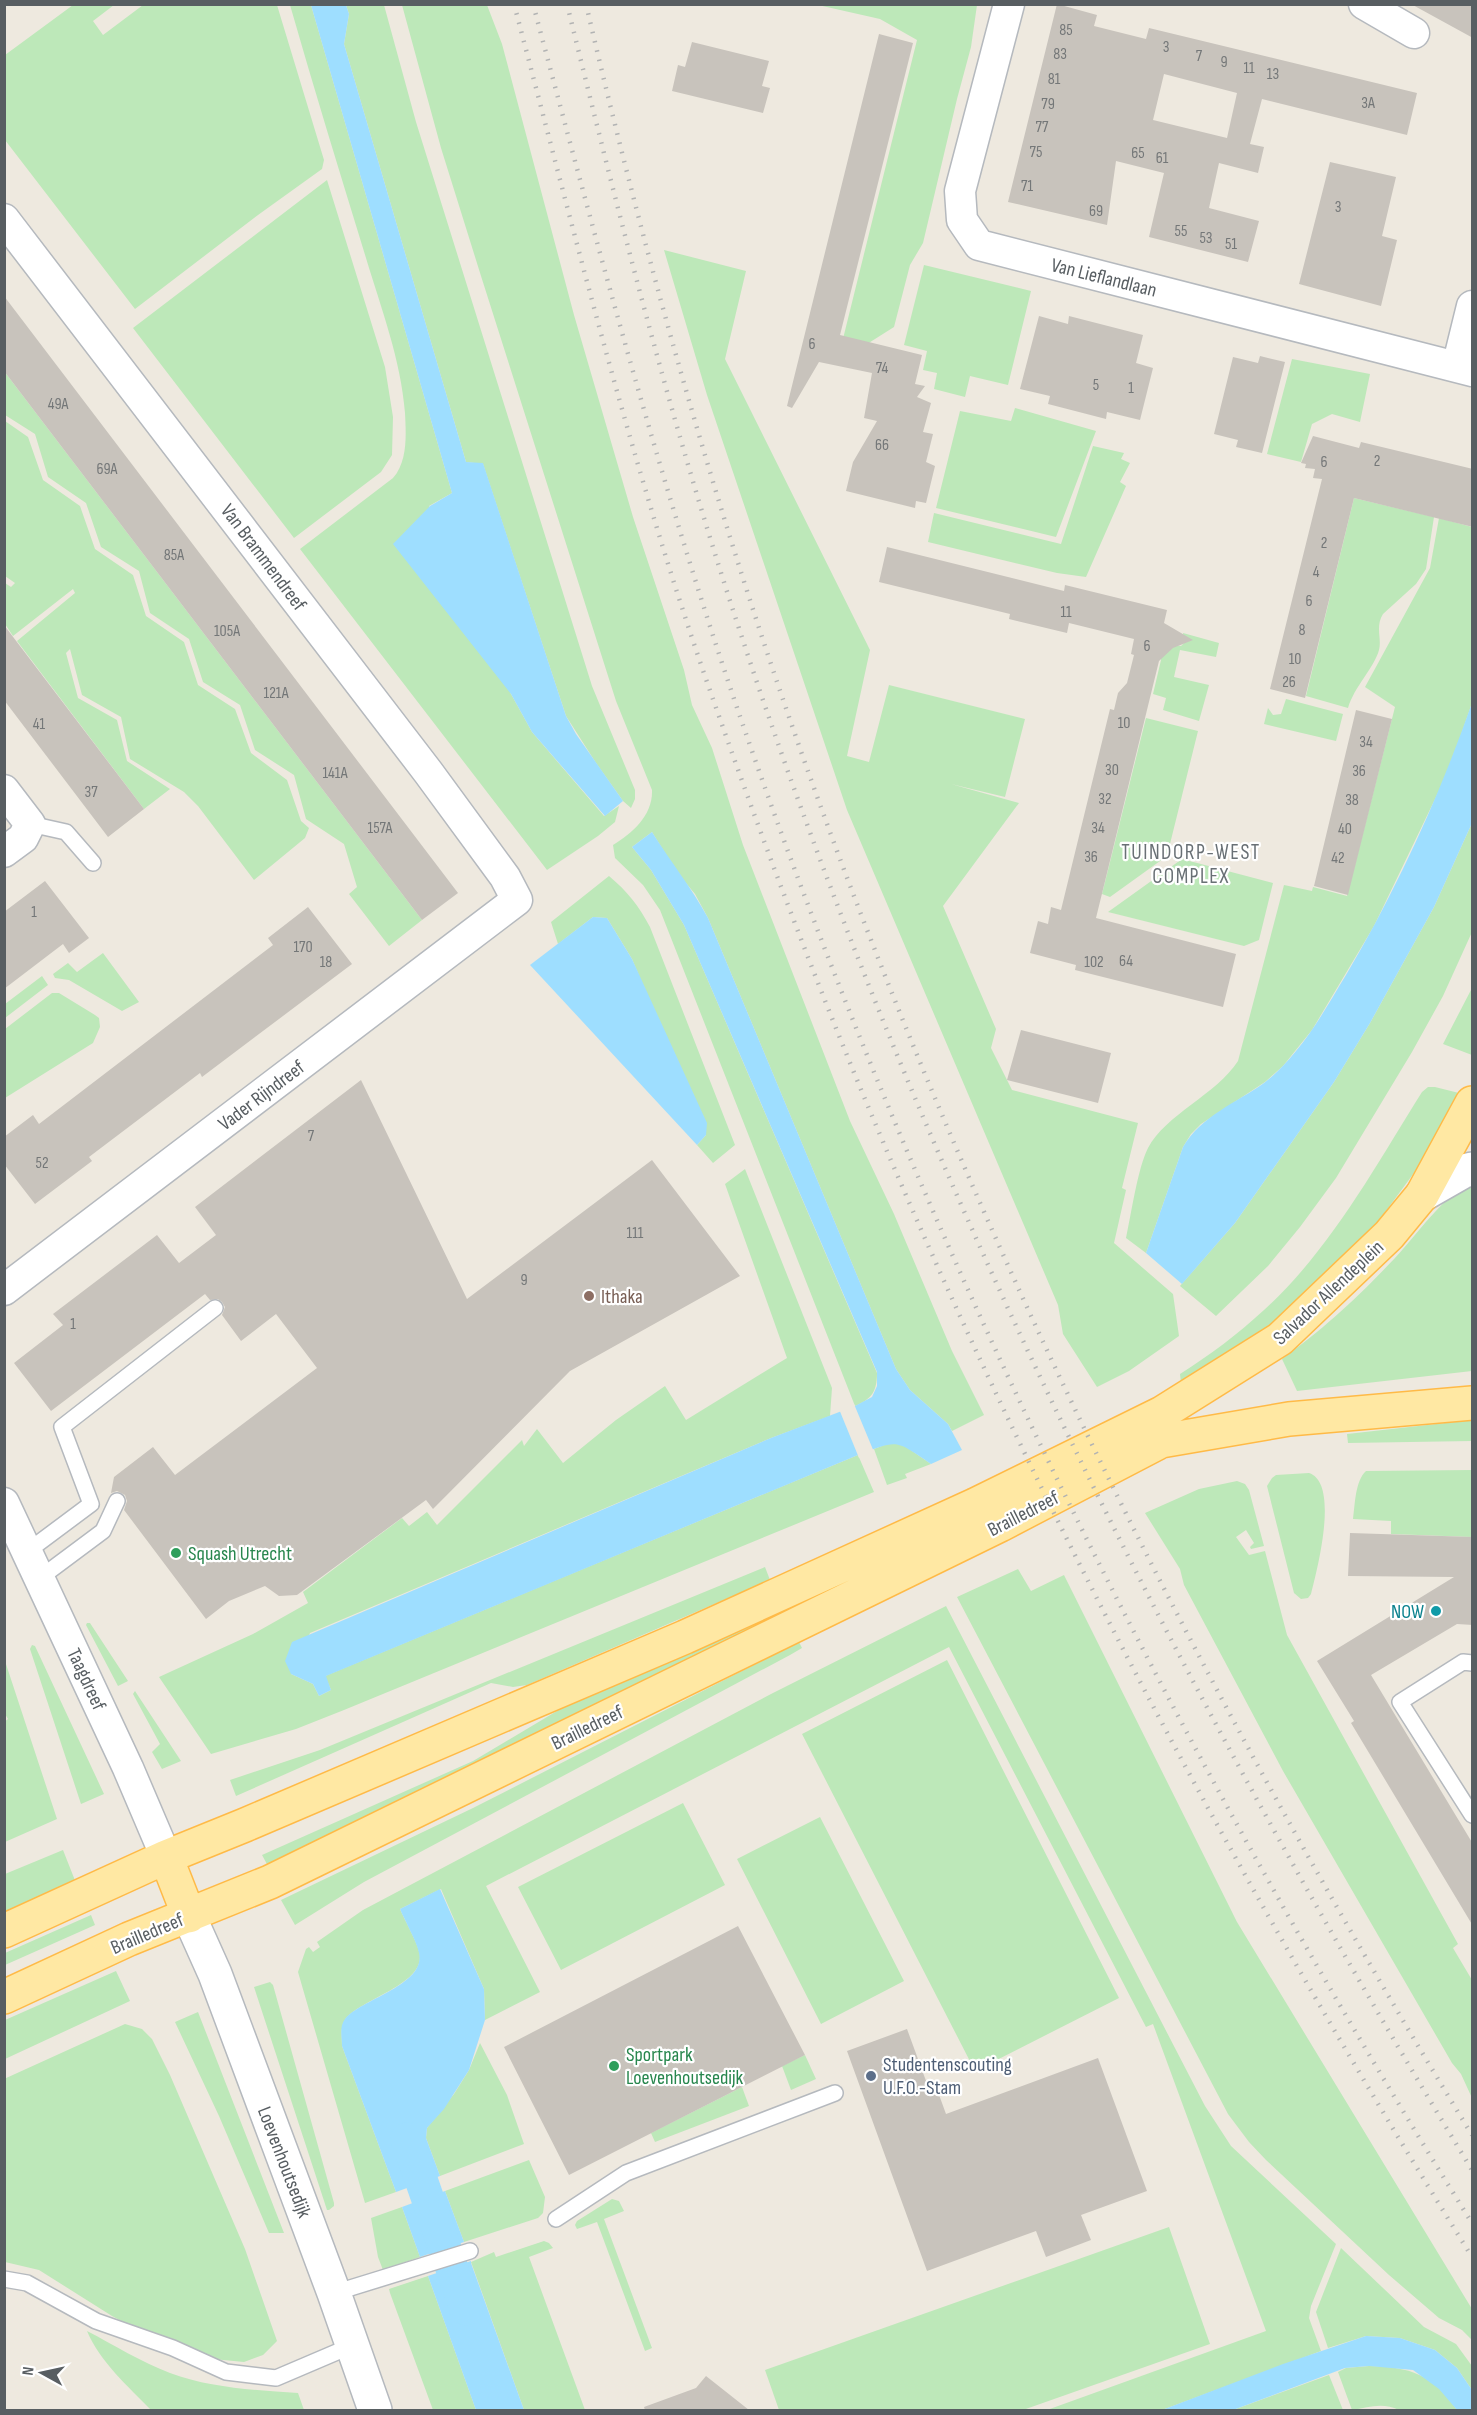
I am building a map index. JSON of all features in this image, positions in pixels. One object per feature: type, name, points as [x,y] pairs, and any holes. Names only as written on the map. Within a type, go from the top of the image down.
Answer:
[{"type":"main road","name":"Salvador Allendeplein","points":[[1161,1427],[1280,1339],[1389,1235],[1422,1195],[1473,1103]]},
{"type":"main road","points":[[1161,1427],[1289,1419],[1473,1403]]},
{"type":"main road","name":"Brailledreef","points":[[4,1931],[166,1857],[245,1826],[696,1632],[975,1505],[1161,1427]]},
{"type":"main road","name":"Brailledreef","points":[[4,1997],[129,1939],[254,1889],[1000,1525],[1161,1427]]},
{"type":"main road","points":[[166,1857],[189,1916]]},
{"type":"street","name":"Van Lieflandlaan","points":[[1009,4],[960,191],[962,220],[979,245],[1465,369]]},
{"type":"street","points":[[1365,4],[1414,33]]},
{"type":"street","name":"Van Brammendreef","points":[[4,219],[428,772],[506,877],[517,900]]},
{"type":"street","points":[[1465,369],[1473,306]]},
{"type":"street","points":[[4,790],[30,824],[23,838],[4,852]]},
{"type":"street","name":"Vader Rijndreef","points":[[4,1290],[517,900]]},
{"type":"street","name":"Salvador Allendeplein","points":[[1422,1195],[1464,1171],[1473,1169]]},
{"type":"street","name":"Taagdreef","points":[[4,1503],[128,1768],[166,1857]]},
{"type":"street","name":"Loevenhoutsedijk","points":[[189,1916],[215,1974],[334,2293],[375,2410]]},
{"type":"lane","points":[[30,824],[66,832],[93,863]]},
{"type":"lane","points":[[28,1551],[91,1504],[62,1427],[215,1308]]},
{"type":"lane","points":[[40,1578],[103,1531],[117,1501]]},
{"type":"lane","points":[[1473,1663],[1462,1662],[1400,1702],[1473,1815]]},
{"type":"lane","points":[[556,2219],[626,2173],[835,2093]]},
{"type":"lane","points":[[334,2293],[470,2251]]},
{"type":"lane","points":[[4,2279],[27,2283],[96,2321],[173,2348],[226,2372],[276,2378],[351,2346]]},
{"type":"green space","points":[[73,5],[114,5],[93,21],[103,35],[143,5],[277,5],[324,160],[322,169],[135,309],[5,140],[5,55]]},
{"type":"green space","points":[[290,5],[311,5],[452,493],[429,506],[511,694],[532,732],[604,816],[619,806],[615,822],[547,870],[300,549],[393,478],[404,456],[406,430],[403,393],[390,334]]},
{"type":"green space","points":[[346,5],[384,5],[416,122],[592,686],[635,790],[635,799],[631,808],[623,801],[596,763],[566,716],[483,464],[466,462],[344,44],[349,14]]},
{"type":"green space","points":[[402,5],[487,5],[502,44],[574,315],[633,517],[684,670],[692,705],[712,748],[743,845],[850,1121],[894,1214],[952,1351],[984,1415],[952,1431],[948,1424],[910,1390],[896,1369],[708,918],[695,894],[676,871],[652,832],[632,847],[651,870],[684,925],[877,1373],[876,1385],[872,1394],[855,1406],[660,910],[643,885],[615,858],[613,845],[628,835],[645,815],[652,790],[616,701],[441,148]]},
{"type":"green space","points":[[818,5],[977,5],[971,47],[923,243],[910,265],[894,327],[837,363],[917,40],[880,19]]},
{"type":"green space","points":[[327,180],[385,367],[393,417],[392,455],[381,472],[294,538],[133,328]]},
{"type":"green space","points":[[664,250],[746,271],[725,359],[870,650],[847,756],[869,762],[889,685],[1025,719],[1005,797],[951,784],[1019,803],[943,906],[996,1029],[991,1048],[1012,1090],[1138,1123],[1122,1188],[1126,1190],[1114,1243],[1173,1294],[1179,1336],[1129,1371],[1097,1387],[1063,1334],[1058,1305],[847,810],[707,395]]},
{"type":"green space","points":[[924,265],[1031,291],[1008,385],[970,376],[965,397],[934,389],[937,373],[923,370],[927,351],[904,345]]},
{"type":"green space","points":[[1292,359],[1370,374],[1360,422],[1332,414],[1312,424],[1301,462],[1267,454]]},
{"type":"green space","points":[[4,371],[422,920],[389,946],[349,894],[357,887],[344,844],[306,819],[294,775],[255,750],[240,705],[203,682],[189,639],[150,613],[139,571],[101,547],[86,503],[48,477],[35,434],[5,415]]},
{"type":"green space","points":[[1015,408],[1096,431],[1056,537],[936,508],[960,411],[1011,421]]},
{"type":"green space","points":[[5,421],[28,437],[43,480],[80,506],[95,549],[133,575],[146,616],[184,642],[198,685],[235,709],[251,753],[287,780],[301,821],[309,828],[305,838],[254,880],[198,806],[184,792],[130,759],[121,717],[82,695],[70,649],[66,653],[78,698],[117,720],[127,761],[170,789],[144,809],[17,641],[75,593],[73,589],[13,636],[5,624],[5,583],[11,587],[15,583],[5,576]]},
{"type":"green space","points":[[1093,446],[1124,453],[1121,459],[1130,463],[1120,482],[1126,486],[1086,577],[1057,573],[928,542],[934,513],[1061,544]]},
{"type":"green space","points":[[1354,498],[1434,517],[1426,569],[1416,584],[1383,614],[1379,623],[1379,650],[1348,708],[1306,696]]},
{"type":"green space","points":[[1439,518],[1472,527],[1472,703],[1449,770],[1374,926],[1312,1030],[1283,1066],[1265,1082],[1201,1124],[1191,1134],[1183,1147],[1146,1253],[1126,1238],[1144,1156],[1166,1125],[1217,1084],[1238,1061],[1284,885],[1312,891],[1313,887],[1347,896],[1395,707],[1365,687],[1430,568]]},
{"type":"green space","points":[[1183,633],[1219,643],[1216,657],[1180,650],[1174,677],[1209,685],[1199,721],[1163,710],[1166,698],[1153,694],[1161,660],[1160,643],[1181,646],[1184,643]]},
{"type":"green space","points":[[1286,699],[1343,714],[1336,741],[1264,724],[1268,708],[1273,715],[1281,714]]},
{"type":"green space","points":[[1146,718],[1198,731],[1167,856],[1110,897],[1102,894]]},
{"type":"green space","points":[[1472,823],[1472,932],[1443,996],[1336,1178],[1268,1266],[1216,1316],[1180,1286],[1235,1223],[1334,1082],[1370,1023],[1434,907]]},
{"type":"green space","points":[[1182,859],[1273,883],[1259,940],[1244,946],[1108,912]]},
{"type":"green space","points":[[609,876],[632,899],[650,927],[735,1145],[713,1163],[697,1145],[706,1135],[632,959],[607,918],[593,917],[558,944],[551,922]]},
{"type":"green space","points":[[103,953],[139,1002],[122,1011],[69,980],[55,978],[53,974],[68,963],[77,972]]},
{"type":"green space","points":[[42,976],[48,985],[5,1018],[5,1004]]},
{"type":"green space","points":[[1472,988],[1472,1055],[1443,1044]]},
{"type":"green space","points":[[52,993],[59,993],[99,1018],[100,1027],[93,1043],[5,1098],[5,1029]]},
{"type":"green space","points":[[1428,1087],[1459,1093],[1422,1162],[1369,1234],[1282,1318],[1181,1383],[1180,1374],[1224,1344],[1254,1319],[1310,1261],[1350,1207],[1422,1092]]},
{"type":"green space","points":[[745,1169],[832,1388],[830,1416],[771,1438],[310,1633],[291,1674],[313,1684],[319,1696],[331,1690],[325,1676],[858,1455],[874,1492],[296,1729],[211,1754],[159,1677],[253,1634],[308,1603],[303,1592],[402,1518],[409,1526],[427,1512],[437,1525],[522,1440],[524,1446],[537,1429],[563,1463],[616,1420],[665,1386],[686,1420],[787,1358],[725,1184]]},
{"type":"green space","points":[[1472,1181],[1472,1371],[1297,1391],[1282,1359],[1327,1324],[1354,1299],[1450,1197]]},
{"type":"green space","points":[[1472,1420],[1472,1441],[1348,1443],[1347,1434]]},
{"type":"green space","points":[[892,1442],[905,1446],[931,1464],[905,1474],[907,1478],[887,1485],[874,1449]]},
{"type":"green space","points":[[1472,1470],[1472,1537],[1391,1534],[1391,1521],[1353,1519],[1358,1487],[1366,1471]]},
{"type":"green space","points":[[1309,1473],[1318,1480],[1323,1493],[1324,1528],[1311,1594],[1308,1598],[1301,1599],[1294,1593],[1267,1486],[1276,1475]]},
{"type":"green space","points":[[1237,1481],[1245,1484],[1249,1490],[1264,1546],[1251,1549],[1254,1543],[1246,1530],[1236,1537],[1249,1555],[1265,1551],[1287,1635],[1458,1944],[1453,1948],[1472,1980],[1472,2098],[1461,2074],[1452,2063],[1283,1771],[1184,1585],[1180,1569],[1145,1513],[1199,1489]]},
{"type":"green space","points":[[1017,1502],[268,1866],[262,1855],[473,1761],[567,1705]]},
{"type":"green space","points":[[765,1567],[770,1580],[527,1685],[513,1687],[491,1683],[236,1796],[230,1780],[320,1750]]},
{"type":"green space","points":[[1018,1569],[1031,1591],[1064,1575],[1237,1922],[1472,2309],[1472,2340],[1462,2330],[1439,2318],[1389,2275],[1266,2160],[1228,2114],[957,1597]]},
{"type":"green space","points":[[946,1606],[1205,2106],[1231,2146],[1336,2244],[1311,2306],[1309,2318],[1321,2351],[1162,2410],[1047,2410],[1266,2331],[1153,2024],[1146,2027],[949,1647],[486,1886],[540,1992],[485,2020],[484,1989],[441,1889],[400,1909],[419,1951],[419,1963],[414,1973],[404,1982],[353,2012],[343,2023],[342,2029],[342,2046],[396,2192],[365,2203],[298,1972],[306,1949],[309,1947],[313,1952],[320,1947],[317,1942],[363,1910],[771,1694]]},
{"type":"green space","points":[[87,1623],[90,1623],[128,1681],[118,1686]]},
{"type":"green space","points":[[799,1642],[802,1648],[790,1655],[364,1882],[295,1925],[281,1900],[473,1808]]},
{"type":"green space","points":[[32,1645],[35,1646],[104,1794],[81,1804],[30,1649]]},
{"type":"green space","points":[[4,1658],[57,1819],[5,1842],[4,1722],[8,1719],[5,1714]]},
{"type":"green space","points":[[947,1660],[1119,1998],[975,2071],[802,1734]]},
{"type":"green space","points":[[135,1691],[181,1761],[162,1769],[152,1752],[160,1744],[133,1694]]},
{"type":"green space","points":[[683,1803],[725,1885],[561,1970],[518,1887]]},
{"type":"green space","points":[[820,1817],[904,1981],[821,2024],[737,1859]]},
{"type":"green space","points":[[63,1850],[76,1883],[5,1913],[5,1874]]},
{"type":"green space","points":[[91,1915],[95,1925],[5,1965],[5,1953]]},
{"type":"green space","points":[[116,1971],[130,2001],[5,2059],[5,2020]]},
{"type":"green space","points":[[270,1982],[273,1985],[334,2203],[329,2210],[327,2210],[254,1987]]},
{"type":"green space","points":[[198,2012],[284,2233],[269,2233],[219,2116],[175,2022]]},
{"type":"green space","points":[[125,2024],[142,2029],[152,2039],[170,2075],[245,2249],[277,2341],[263,2355],[244,2362],[213,2359],[157,2340],[112,2316],[39,2270],[5,2262],[4,2079]]},
{"type":"green space","points":[[480,2043],[507,2095],[524,2144],[440,2176],[426,2138],[427,2128],[454,2094],[469,2070]]},
{"type":"green space","points":[[805,2055],[816,2079],[791,2090],[782,2066]]},
{"type":"green space","points":[[742,2087],[749,2106],[655,2142],[651,2133]]},
{"type":"green space","points":[[529,2160],[545,2197],[543,2213],[538,2218],[464,2242],[445,2191]]},
{"type":"green space","points":[[612,2199],[619,2201],[624,2211],[604,2219],[652,2348],[645,2351],[597,2222],[577,2229],[575,2225],[577,2221]]},
{"type":"green space","points":[[402,2207],[420,2257],[383,2270],[378,2257],[371,2218]]},
{"type":"green space","points":[[1169,2227],[1210,2344],[1023,2410],[779,2410],[765,2370]]},
{"type":"green space","points":[[544,2241],[553,2248],[529,2257],[585,2410],[524,2410],[471,2262],[494,2252],[496,2257]]},
{"type":"green space","points":[[1341,2248],[1424,2327],[1456,2344],[1472,2366],[1472,2390],[1457,2368],[1435,2350],[1400,2338],[1366,2336],[1328,2348],[1316,2312]]},
{"type":"green space","points":[[428,2276],[476,2410],[433,2410],[390,2293],[389,2289]]},
{"type":"green space","points":[[87,2331],[149,2364],[185,2378],[233,2388],[298,2393],[304,2410],[151,2410],[107,2363]]},
{"type":"green space","points":[[1369,2366],[1397,2368],[1419,2375],[1439,2388],[1457,2410],[1399,2410],[1382,2406],[1352,2410],[1338,2372],[1346,2368]]},
{"type":"green space","points":[[1329,2375],[1343,2410],[1233,2410]]},
{"type":"water","points":[[311,5],[346,5],[349,14],[344,44],[466,462],[483,463],[566,716],[623,801],[605,816],[532,732],[511,694],[393,544],[430,506],[452,493]]},
{"type":"water","points":[[1472,703],[1472,823],[1434,907],[1370,1023],[1334,1082],[1235,1223],[1182,1284],[1146,1253],[1183,1147],[1190,1136],[1209,1118],[1273,1076],[1296,1051],[1316,1023],[1365,942],[1400,876],[1446,773]]},
{"type":"water","points":[[652,832],[708,918],[896,1369],[910,1390],[948,1424],[962,1450],[931,1464],[896,1444],[858,1455],[326,1676],[331,1690],[319,1696],[313,1684],[291,1674],[285,1661],[292,1642],[771,1438],[855,1406],[872,1397],[877,1386],[877,1372],[684,925],[651,870],[632,847]]},
{"type":"water","points":[[593,917],[607,918],[632,959],[707,1123],[706,1135],[697,1145],[530,965]]},
{"type":"water","points":[[440,1889],[484,1989],[485,2020],[469,2070],[444,2109],[427,2128],[426,2138],[440,2176],[396,2192],[342,2046],[341,2029],[345,2019],[353,2012],[403,1983],[413,1974],[418,1964],[419,1953],[400,1909]]},
{"type":"water","points":[[445,2191],[464,2242],[420,2257],[402,2207]]},
{"type":"water","points":[[471,2261],[524,2410],[476,2410],[428,2276]]},
{"type":"water","points":[[1366,2336],[1400,2338],[1435,2350],[1457,2368],[1472,2390],[1472,2410],[1457,2410],[1439,2389],[1413,2370],[1369,2366],[1345,2368],[1233,2410],[1162,2410],[1283,2364]]},
{"type":"pier","points":[[854,1404],[874,1452],[859,1458],[839,1409]]},
{"type":"building","points":[[1057,4],[1097,15],[1094,26],[1146,39],[1149,28],[1417,93],[1407,135],[1262,99],[1250,144],[1264,147],[1258,173],[1219,163],[1209,208],[1259,221],[1248,262],[1149,237],[1164,173],[1116,161],[1107,225],[1008,202]],"holes":[[[1164,74],[1237,93],[1227,138],[1153,120]]]},
{"type":"building","points":[[1411,4],[1473,4],[1473,38]]},
{"type":"building","points":[[879,34],[913,43],[840,335],[922,355],[915,384],[925,386],[917,397],[931,403],[923,432],[933,434],[926,462],[935,466],[926,503],[916,501],[915,508],[846,491],[853,462],[877,421],[864,418],[872,373],[819,362],[792,408],[787,406]]},
{"type":"building","points":[[692,42],[769,61],[762,86],[770,88],[763,113],[672,91],[678,65],[685,67]]},
{"type":"building","points":[[1330,162],[1396,177],[1382,236],[1397,240],[1381,306],[1299,284]]},
{"type":"building","points":[[4,296],[458,893],[422,920],[4,371]]},
{"type":"building","points":[[1039,316],[1068,324],[1069,316],[1143,335],[1136,363],[1153,368],[1140,420],[1107,412],[1106,419],[1048,404],[1050,396],[1020,389]]},
{"type":"building","points":[[1260,356],[1285,362],[1262,453],[1236,447],[1238,440],[1214,434],[1233,357],[1258,363]]},
{"type":"building","points":[[1313,436],[1359,448],[1361,442],[1473,469],[1473,527],[1354,498],[1305,698],[1270,689],[1322,479],[1313,478],[1315,469],[1305,468],[1306,464],[1301,463]]},
{"type":"building","points":[[887,547],[1064,591],[1065,585],[1167,610],[1164,623],[1193,640],[1173,648],[1159,661],[1096,918],[1236,954],[1223,1007],[1075,970],[1076,965],[1030,953],[1038,921],[1048,924],[1051,907],[1061,910],[1110,709],[1114,710],[1118,693],[1127,683],[1134,655],[1131,654],[1134,639],[1069,623],[1067,633],[1009,619],[1010,614],[879,582]]},
{"type":"building","points":[[4,625],[144,809],[108,837],[4,700]]},
{"type":"building","points":[[1356,710],[1392,719],[1348,895],[1314,886]]},
{"type":"building","points":[[45,881],[89,938],[69,953],[63,944],[4,989],[4,912]]},
{"type":"building","points":[[308,907],[352,964],[202,1077],[200,1073],[89,1157],[92,1161],[35,1204],[4,1164],[4,1137],[33,1115],[39,1124],[273,945],[268,938]]},
{"type":"building","points":[[1021,1030],[1111,1053],[1098,1103],[1007,1080]]},
{"type":"building","name":"Ithaka","points":[[361,1080],[467,1299],[652,1160],[740,1276],[570,1371],[433,1509],[426,1500],[297,1595],[279,1596],[265,1586],[229,1601],[206,1619],[124,1510],[127,1501],[125,1495],[117,1491],[111,1493],[114,1477],[153,1447],[175,1475],[317,1368],[276,1314],[241,1341],[222,1315],[225,1307],[222,1302],[218,1299],[210,1300],[205,1294],[51,1411],[14,1363],[63,1325],[53,1314],[157,1235],[179,1263],[216,1235],[195,1207]]},
{"type":"building","points":[[1350,1533],[1473,1537],[1473,1625],[1457,1624],[1371,1675],[1473,1844],[1473,1926],[1351,1723],[1354,1721],[1317,1661],[1454,1577],[1348,1576]]},
{"type":"building","points":[[738,1926],[805,2055],[569,2175],[504,2047]]},
{"type":"building","points":[[907,2029],[929,2089],[938,2092],[946,2114],[1098,2058],[1147,2191],[1081,2215],[1091,2240],[1046,2257],[1036,2231],[927,2271],[847,2051]]},
{"type":"building","points":[[706,2376],[749,2410],[645,2410],[644,2407],[696,2388]]},
{"type":"waterway","points":[[407,2139],[466,2309]]},
{"type":"railway","points":[[514,4],[604,345],[679,598],[760,830],[855,1075],[921,1229],[990,1380],[1063,1531],[1139,1679],[1300,1971],[1472,2257]]},
{"type":"railway","points":[[533,4],[635,380],[721,659],[752,751],[823,943],[900,1134],[982,1321],[1071,1507],[1164,1690],[1262,1870],[1365,2048],[1472,2223]]},
{"type":"railway","points":[[567,4],[644,309],[709,535],[804,815],[881,1017],[966,1216],[1057,1412],[1153,1605],[1255,1796],[1361,1984],[1472,2170]]},
{"type":"railway","points":[[586,4],[677,360],[748,594],[828,826],[934,1095],[1000,1249],[1071,1401],[1222,1700],[1386,1992],[1472,2135]]},
{"type":"place","name":"Ithaka","points":[[589,1296]]},
{"type":"place","name":"Squash Utrecht","points":[[176,1553]]},
{"type":"place","name":"NOW","points":[[1436,1611]]},
{"type":"place","name":"Sportpark Loevenhoutsedijk","points":[[614,2066]]},
{"type":"place","name":"Studentenscouting U.F.O.-Stam","points":[[871,2076]]},
{"type":"district","name":"TUINDORP-WEST COMPLEX","points":[[1191,864]]}]
